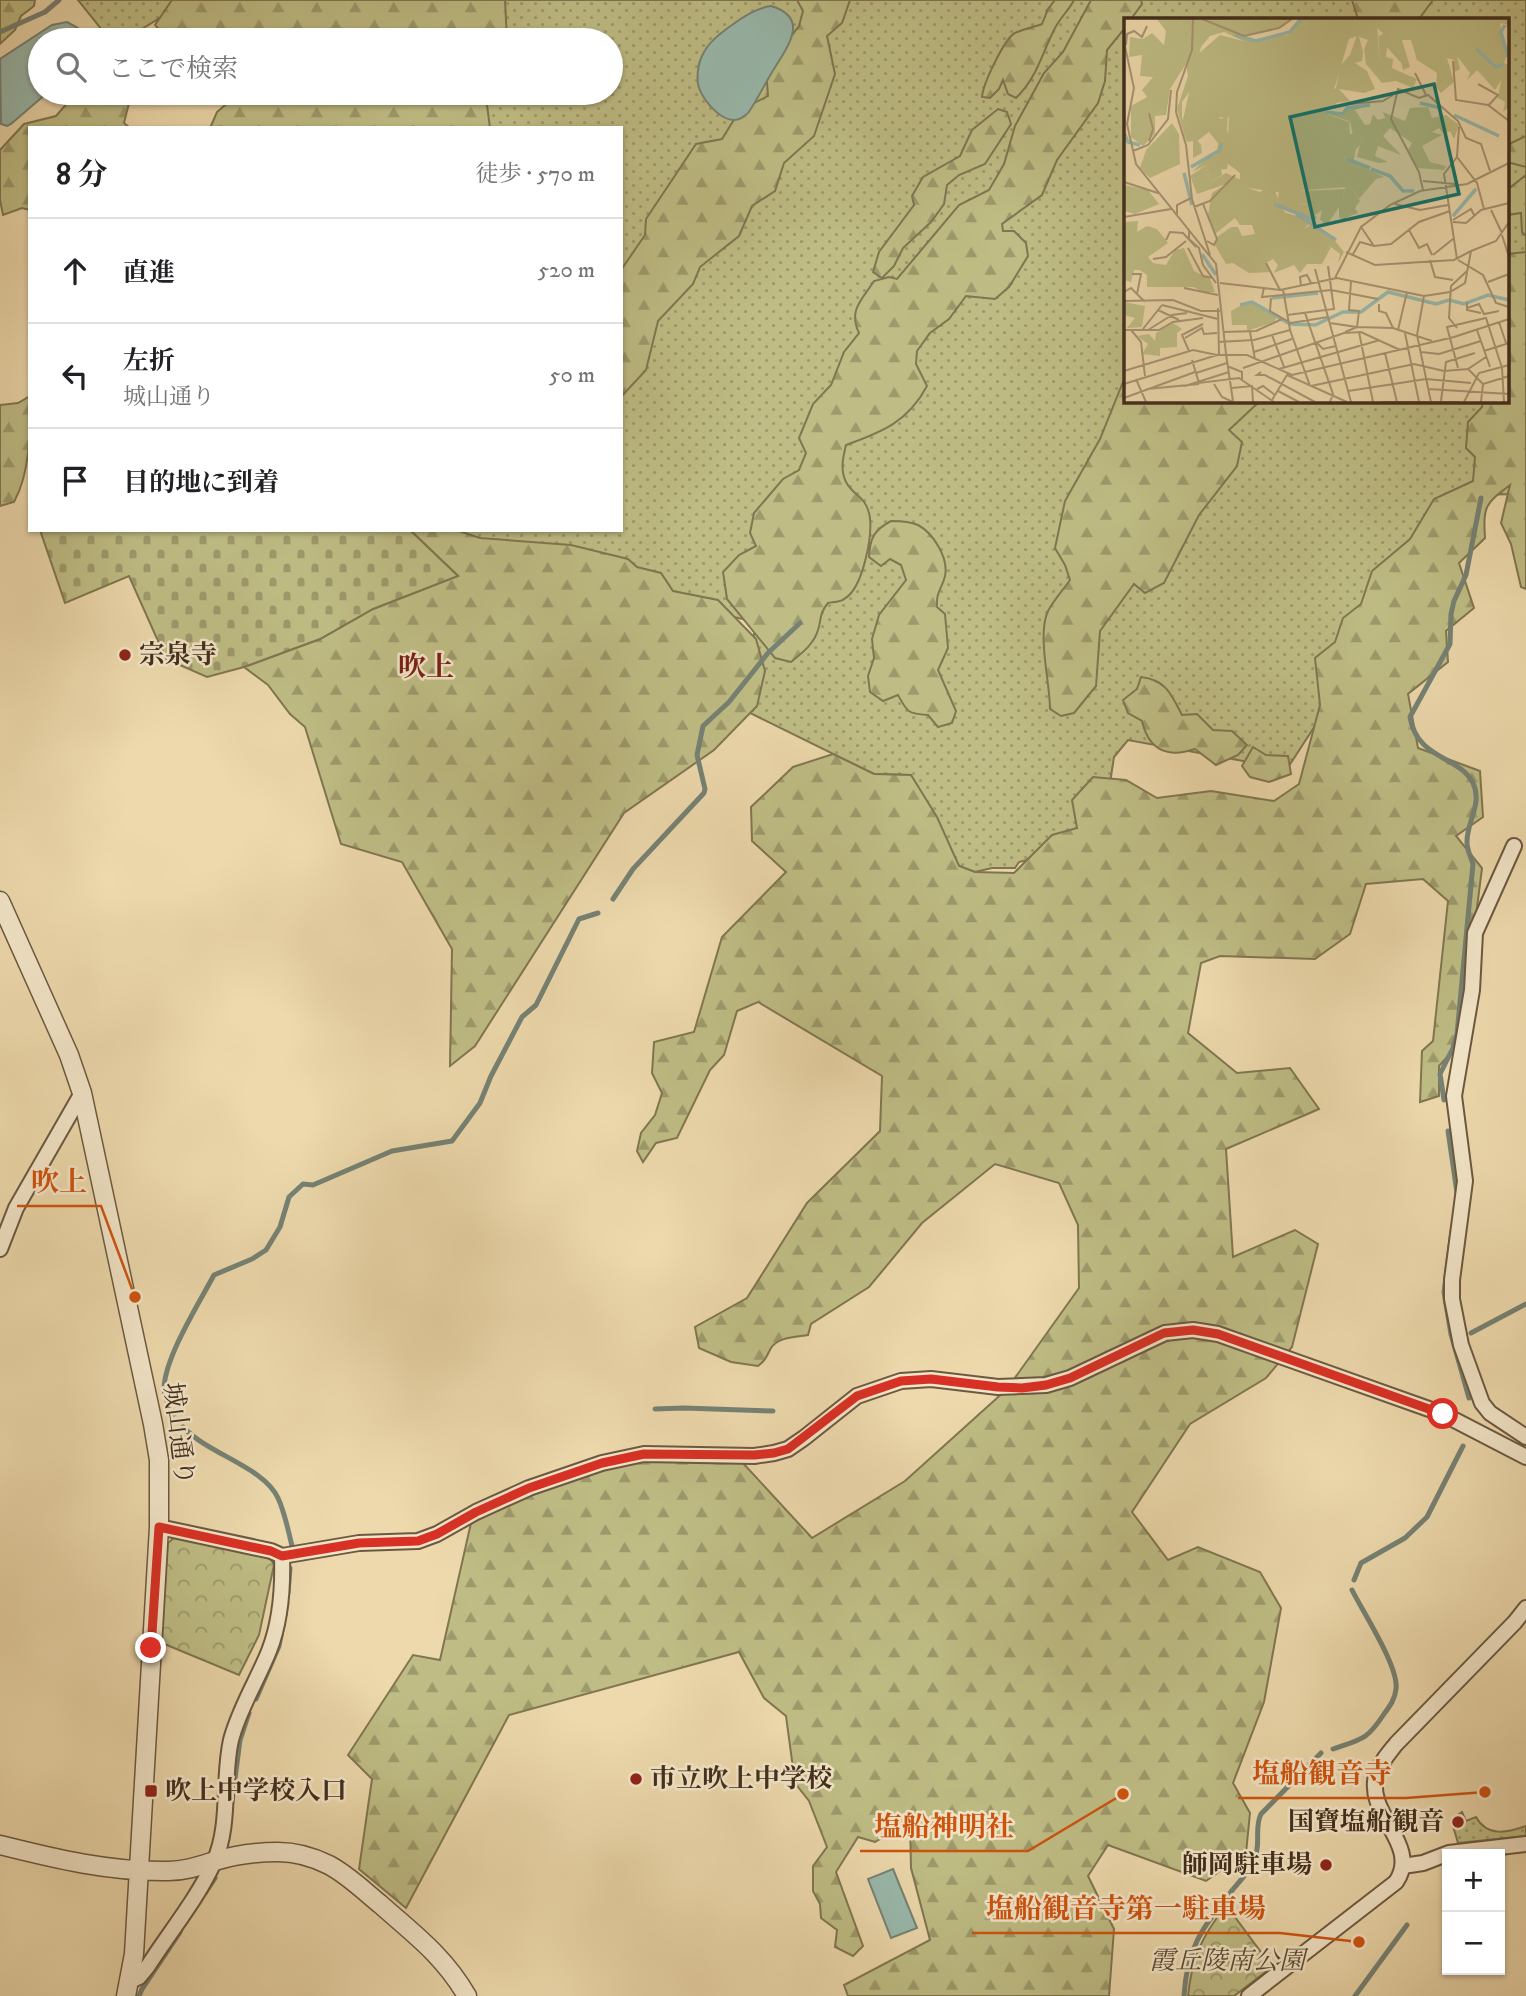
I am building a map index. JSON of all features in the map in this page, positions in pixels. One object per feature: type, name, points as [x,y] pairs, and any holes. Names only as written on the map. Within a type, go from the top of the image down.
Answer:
[{"type":"street","points":[[1514,846],[1475,933],[1472,990],[1454,1096],[1465,1181],[1452,1299],[1461,1345],[1482,1403],[1490,1413],[1526,1437]]},
{"type":"street","name":"城山通り","points":[[0,901],[69,1055],[82,1093],[153,1424],[159,1470],[159,1527],[138,1871],[128,1988]]},
{"type":"street","points":[[0,1249],[16,1208],[82,1093]]},
{"type":"street","points":[[159,1527],[271,1551],[282,1556],[359,1543],[418,1541],[529,1488],[602,1463],[644,1454],[754,1455],[781,1451],[804,1438],[857,1396],[901,1381],[931,1379],[1022,1388],[1046,1385],[1070,1378],[1164,1333],[1193,1330],[1218,1334],[1432,1409],[1526,1457]]},
{"type":"street","points":[[128,1988],[148,1966],[214,1861],[222,1826],[231,1741],[273,1637],[282,1556]]},
{"type":"street","points":[[1249,1996],[1396,1882],[1404,1866],[1399,1844],[1378,1806],[1375,1795],[1376,1774],[1381,1763],[1526,1608]]},
{"type":"street","points":[[1404,1866],[1464,1850],[1526,1844]]},
{"type":"street","points":[[0,1845],[95,1868],[138,1871],[185,1871],[214,1861],[255,1853],[279,1852],[309,1857],[331,1866],[348,1878],[440,1956],[467,1996]]},
{"type":"green space","points":[[0,0],[35,0],[34,6],[21,16],[15,30],[0,44]]},
{"type":"green space","points":[[78,0],[189,0],[144,28],[100,28]]},
{"type":"green space","points":[[172,0],[505,0],[506,28],[158,28],[155,25]]},
{"type":"green space","points":[[492,0],[1526,0],[1526,494],[1458,495],[1390,610],[1287,769],[1128,740],[1114,757],[1103,829],[1042,856],[1019,862],[1015,868],[992,868],[975,872],[959,866],[911,775],[874,774],[742,709],[756,622],[429,548],[417,532],[623,532],[623,126],[476,126],[479,105],[623,105],[623,28],[488,28]]},
{"type":"green space","points":[[797,0],[850,0],[842,23],[827,36],[835,74],[814,136],[784,163],[775,191],[752,206],[739,236],[700,267],[693,284],[658,321],[646,370],[623,395],[623,267],[645,235],[646,219],[696,144],[722,139],[740,110],[768,96],[766,69],[799,26],[803,11]]},
{"type":"green space","points":[[1055,0],[1074,0],[1057,24],[1034,74],[1023,90],[1016,98],[1008,94],[1003,80],[990,98],[982,97],[990,73],[1010,37],[1042,24]]},
{"type":"green space","points":[[1091,0],[1141,0],[1142,4],[1132,18],[1124,18],[1124,29],[1107,50],[1105,81],[1098,103],[1057,160],[1042,195],[1002,224],[1003,231],[1014,231],[1026,243],[1028,256],[1009,287],[995,299],[966,296],[949,319],[930,333],[917,351],[916,364],[927,386],[920,398],[893,424],[846,445],[844,477],[849,487],[866,505],[870,518],[868,549],[861,574],[851,593],[843,600],[828,603],[825,607],[816,635],[803,652],[791,662],[775,658],[727,599],[723,572],[739,555],[756,546],[750,533],[754,513],[783,479],[799,470],[806,453],[799,438],[813,404],[831,385],[844,352],[859,333],[855,318],[861,300],[874,281],[889,277],[897,279],[959,205],[989,190],[1004,164],[1015,126],[1044,73],[1063,52]]},
{"type":"green space","points":[[1352,0],[1433,0],[1420,18],[1358,18]]},
{"type":"green space","points":[[66,105],[128,105],[124,123],[128,126],[28,126],[28,210],[22,208],[3,215],[0,200],[0,150],[24,124],[56,116]]},
{"type":"green space","points":[[225,105],[487,105],[490,126],[211,126],[217,112]]},
{"type":"green space","points":[[998,109],[1007,112],[1011,124],[985,164],[959,175],[947,185],[944,204],[931,222],[903,248],[894,266],[882,278],[873,272],[879,252],[914,205],[912,196],[923,177],[960,156],[972,130]]},
{"type":"green space","points":[[1526,136],[1526,167],[1508,162],[1508,145]]},
{"type":"green space","points":[[1526,175],[1526,236],[1522,232],[1521,213],[1508,215],[1508,189]]},
{"type":"green space","points":[[1526,252],[1526,589],[1521,587],[1511,544],[1501,523],[1510,485],[1487,507],[1485,538],[1459,563],[1474,608],[1446,631],[1448,662],[1408,694],[1418,748],[1480,771],[1483,817],[1456,836],[1482,868],[1460,1043],[1439,1066],[1439,1096],[1420,1102],[1422,1051],[1433,1041],[1448,901],[1423,879],[1366,884],[1350,934],[1315,959],[1220,956],[1201,963],[1188,1033],[1237,1073],[1290,1068],[1319,1109],[1226,1149],[1233,1257],[1295,1230],[1318,1244],[1292,1347],[1266,1378],[1190,1424],[1132,1512],[1168,1560],[1198,1547],[1260,1572],[1281,1608],[1264,1702],[1233,1783],[1250,1813],[1246,1853],[1206,1881],[1108,1845],[1088,1876],[1114,1929],[1109,1996],[848,1996],[844,1985],[930,1940],[911,1868],[910,1822],[875,1842],[858,1837],[836,1872],[863,1946],[853,1956],[835,1947],[837,1930],[821,1918],[820,1904],[813,1891],[813,1866],[827,1847],[809,1801],[795,1783],[786,1716],[764,1698],[739,1652],[509,1715],[406,1908],[359,1869],[372,1779],[348,1755],[413,1655],[440,1660],[471,1523],[553,1486],[595,1471],[652,1461],[703,1460],[742,1462],[812,1538],[905,1481],[1007,1389],[1079,1288],[1078,1225],[1059,1183],[995,1164],[922,1223],[869,1287],[811,1324],[808,1335],[788,1338],[774,1344],[758,1366],[731,1362],[699,1348],[695,1327],[747,1298],[807,1203],[880,1131],[882,1076],[758,1002],[737,1011],[724,1055],[710,1070],[677,1138],[656,1143],[643,1162],[637,1151],[641,1133],[655,1115],[662,1093],[652,1073],[654,1042],[694,1032],[722,937],[786,872],[752,841],[751,807],[793,767],[833,754],[874,774],[911,775],[937,817],[959,866],[975,872],[1014,873],[1052,835],[1077,828],[1072,800],[1093,777],[1126,780],[1157,798],[1211,791],[1274,801],[1299,784],[1320,705],[1315,658],[1335,642],[1343,618],[1361,604],[1372,571],[1410,539],[1434,499],[1473,481],[1475,457],[1466,448],[1468,422],[1482,407],[1483,402],[1508,402],[1508,254]]},
{"type":"green space","points":[[1124,379],[1124,402],[1259,402],[1229,430],[1242,442],[1237,466],[1199,515],[1164,583],[1145,593],[1134,584],[1100,631],[1096,686],[1074,713],[1061,716],[1050,709],[1044,645],[1048,611],[1070,580],[1055,548],[1065,501],[1100,439]]},
{"type":"green space","points":[[28,397],[27,464],[14,502],[0,506],[0,405],[18,403]]},
{"type":"green space","points":[[891,521],[911,523],[924,529],[939,547],[945,562],[945,576],[938,594],[937,607],[945,614],[948,648],[938,670],[956,711],[952,723],[938,727],[928,715],[909,711],[898,695],[883,701],[870,692],[868,676],[874,658],[872,639],[879,615],[906,580],[901,565],[890,559],[881,566],[869,557],[874,535]]},
{"type":"green space","points":[[41,532],[412,532],[458,576],[373,609],[320,639],[244,667],[207,677],[166,659],[129,576],[65,603]]},
{"type":"green space","points":[[412,532],[462,532],[480,538],[571,545],[628,559],[637,567],[661,573],[673,591],[718,600],[756,639],[765,671],[757,706],[714,750],[624,813],[475,1046],[450,1066],[452,949],[402,862],[341,844],[305,727],[290,714],[268,685],[244,667],[320,639],[373,609],[458,576]]},
{"type":"green space","points":[[1141,677],[1156,681],[1167,689],[1182,715],[1197,714],[1213,730],[1232,731],[1247,745],[1238,755],[1216,765],[1195,749],[1176,753],[1161,750],[1149,739],[1142,721],[1128,713],[1123,700],[1137,689]]},
{"type":"green space","points":[[1253,747],[1266,755],[1288,756],[1291,774],[1269,782],[1250,777],[1242,766]]},
{"type":"green space","points":[[176,1536],[270,1557],[274,1565],[259,1635],[239,1675],[162,1643],[168,1543]]},
{"type":"green space","points":[[1462,1812],[1466,1821],[1476,1817],[1486,1828],[1498,1832],[1526,1826],[1526,1836],[1458,1843],[1453,1818]]},
{"type":"green space","name":"霞丘陵南公園","points":[[1226,1905],[1272,1967],[1234,1996],[1188,1996],[1192,1969],[1200,1948],[1210,1927]]},
{"type":"water","points":[[771,6],[783,11],[790,18],[793,25],[789,43],[748,113],[739,119],[727,119],[710,105],[699,88],[701,59],[708,46],[724,31],[751,13]]},
{"type":"water","points":[[67,22],[78,28],[47,28]]},
{"type":"water","points":[[28,41],[28,105],[33,105],[7,126],[1,124],[0,59]]},
{"type":"water","points":[[893,1869],[917,1928],[891,1938],[868,1879]]},
{"type":"waterway","points":[[0,32],[45,12],[59,0]]},
{"type":"waterway","points":[[1444,1100],[1440,1074],[1457,1034],[1473,864],[1467,836],[1476,791],[1467,774],[1421,742],[1410,717],[1450,644],[1451,614],[1466,575],[1481,498]]},
{"type":"waterway","points":[[613,899],[633,869],[704,793],[697,755],[703,726],[729,702],[768,653],[800,623]]},
{"type":"waterway","points":[[174,1414],[164,1388],[170,1361],[214,1275],[266,1250],[280,1227],[289,1197],[303,1184],[313,1185],[392,1151],[452,1141],[480,1103],[522,1017],[536,1005],[579,919],[598,913]]},
{"type":"waterway","points":[[1448,1131],[1457,1193]]},
{"type":"waterway","points":[[1452,1231],[1444,1292],[1451,1334],[1469,1398]]},
{"type":"waterway","points":[[1471,1333],[1526,1304]]},
{"type":"waterway","points":[[655,1409],[773,1411]]},
{"type":"waterway","points":[[183,1427],[271,1487],[283,1510],[292,1546]]},
{"type":"waterway","points":[[1354,1580],[1361,1563],[1405,1538],[1427,1517],[1463,1446]]},
{"type":"waterway","points":[[288,1593],[290,1568]]},
{"type":"waterway","points":[[1333,1749],[1368,1734],[1390,1705],[1396,1689],[1392,1667],[1352,1590]]},
{"type":"waterway","points":[[256,1699],[279,1646],[287,1603]]},
{"type":"waterway","points":[[232,1802],[240,1740],[249,1713]]},
{"type":"waterway","points":[[1184,1996],[1188,1965],[1197,1940],[1253,1862],[1257,1852],[1261,1814],[1321,1753]]},
{"type":"waterway","points":[[205,1893],[215,1878]]},
{"type":"waterway","points":[[1355,1996],[1407,1925]]},
{"type":"waterway","points":[[139,1996],[180,1932]]},
{"type":"place","name":"宗泉寺","points":[[125,655]]},
{"type":"place","name":"吹上","points":[[135,1297]]},
{"type":"place","name":"市立吹上中学校","points":[[636,1779]]},
{"type":"place","name":"吹上中学校入口","points":[[151,1791]]},
{"type":"place","name":"塩船観音寺","points":[[1485,1792]]},
{"type":"place","name":"塩船神明社","points":[[1123,1794]]},
{"type":"place","name":"国寶塩船観音","points":[[1458,1822]]},
{"type":"place","name":"師岡駐車場","points":[[1326,1865]]},
{"type":"place","name":"塩船観音寺第一駐車場","points":[[1359,1942]]},
{"type":"district","name":"吹上","points":[[426,667]]},
{"type":"route","points":[[151,1648],[159,1527],[271,1551],[282,1556],[359,1543],[418,1541],[529,1488],[602,1463],[644,1454],[774,1453],[788,1449],[857,1396],[877,1387],[901,1381],[931,1379],[998,1387],[1046,1385],[1070,1378],[1164,1333],[1193,1330],[1218,1334],[1443,1414]]}]
